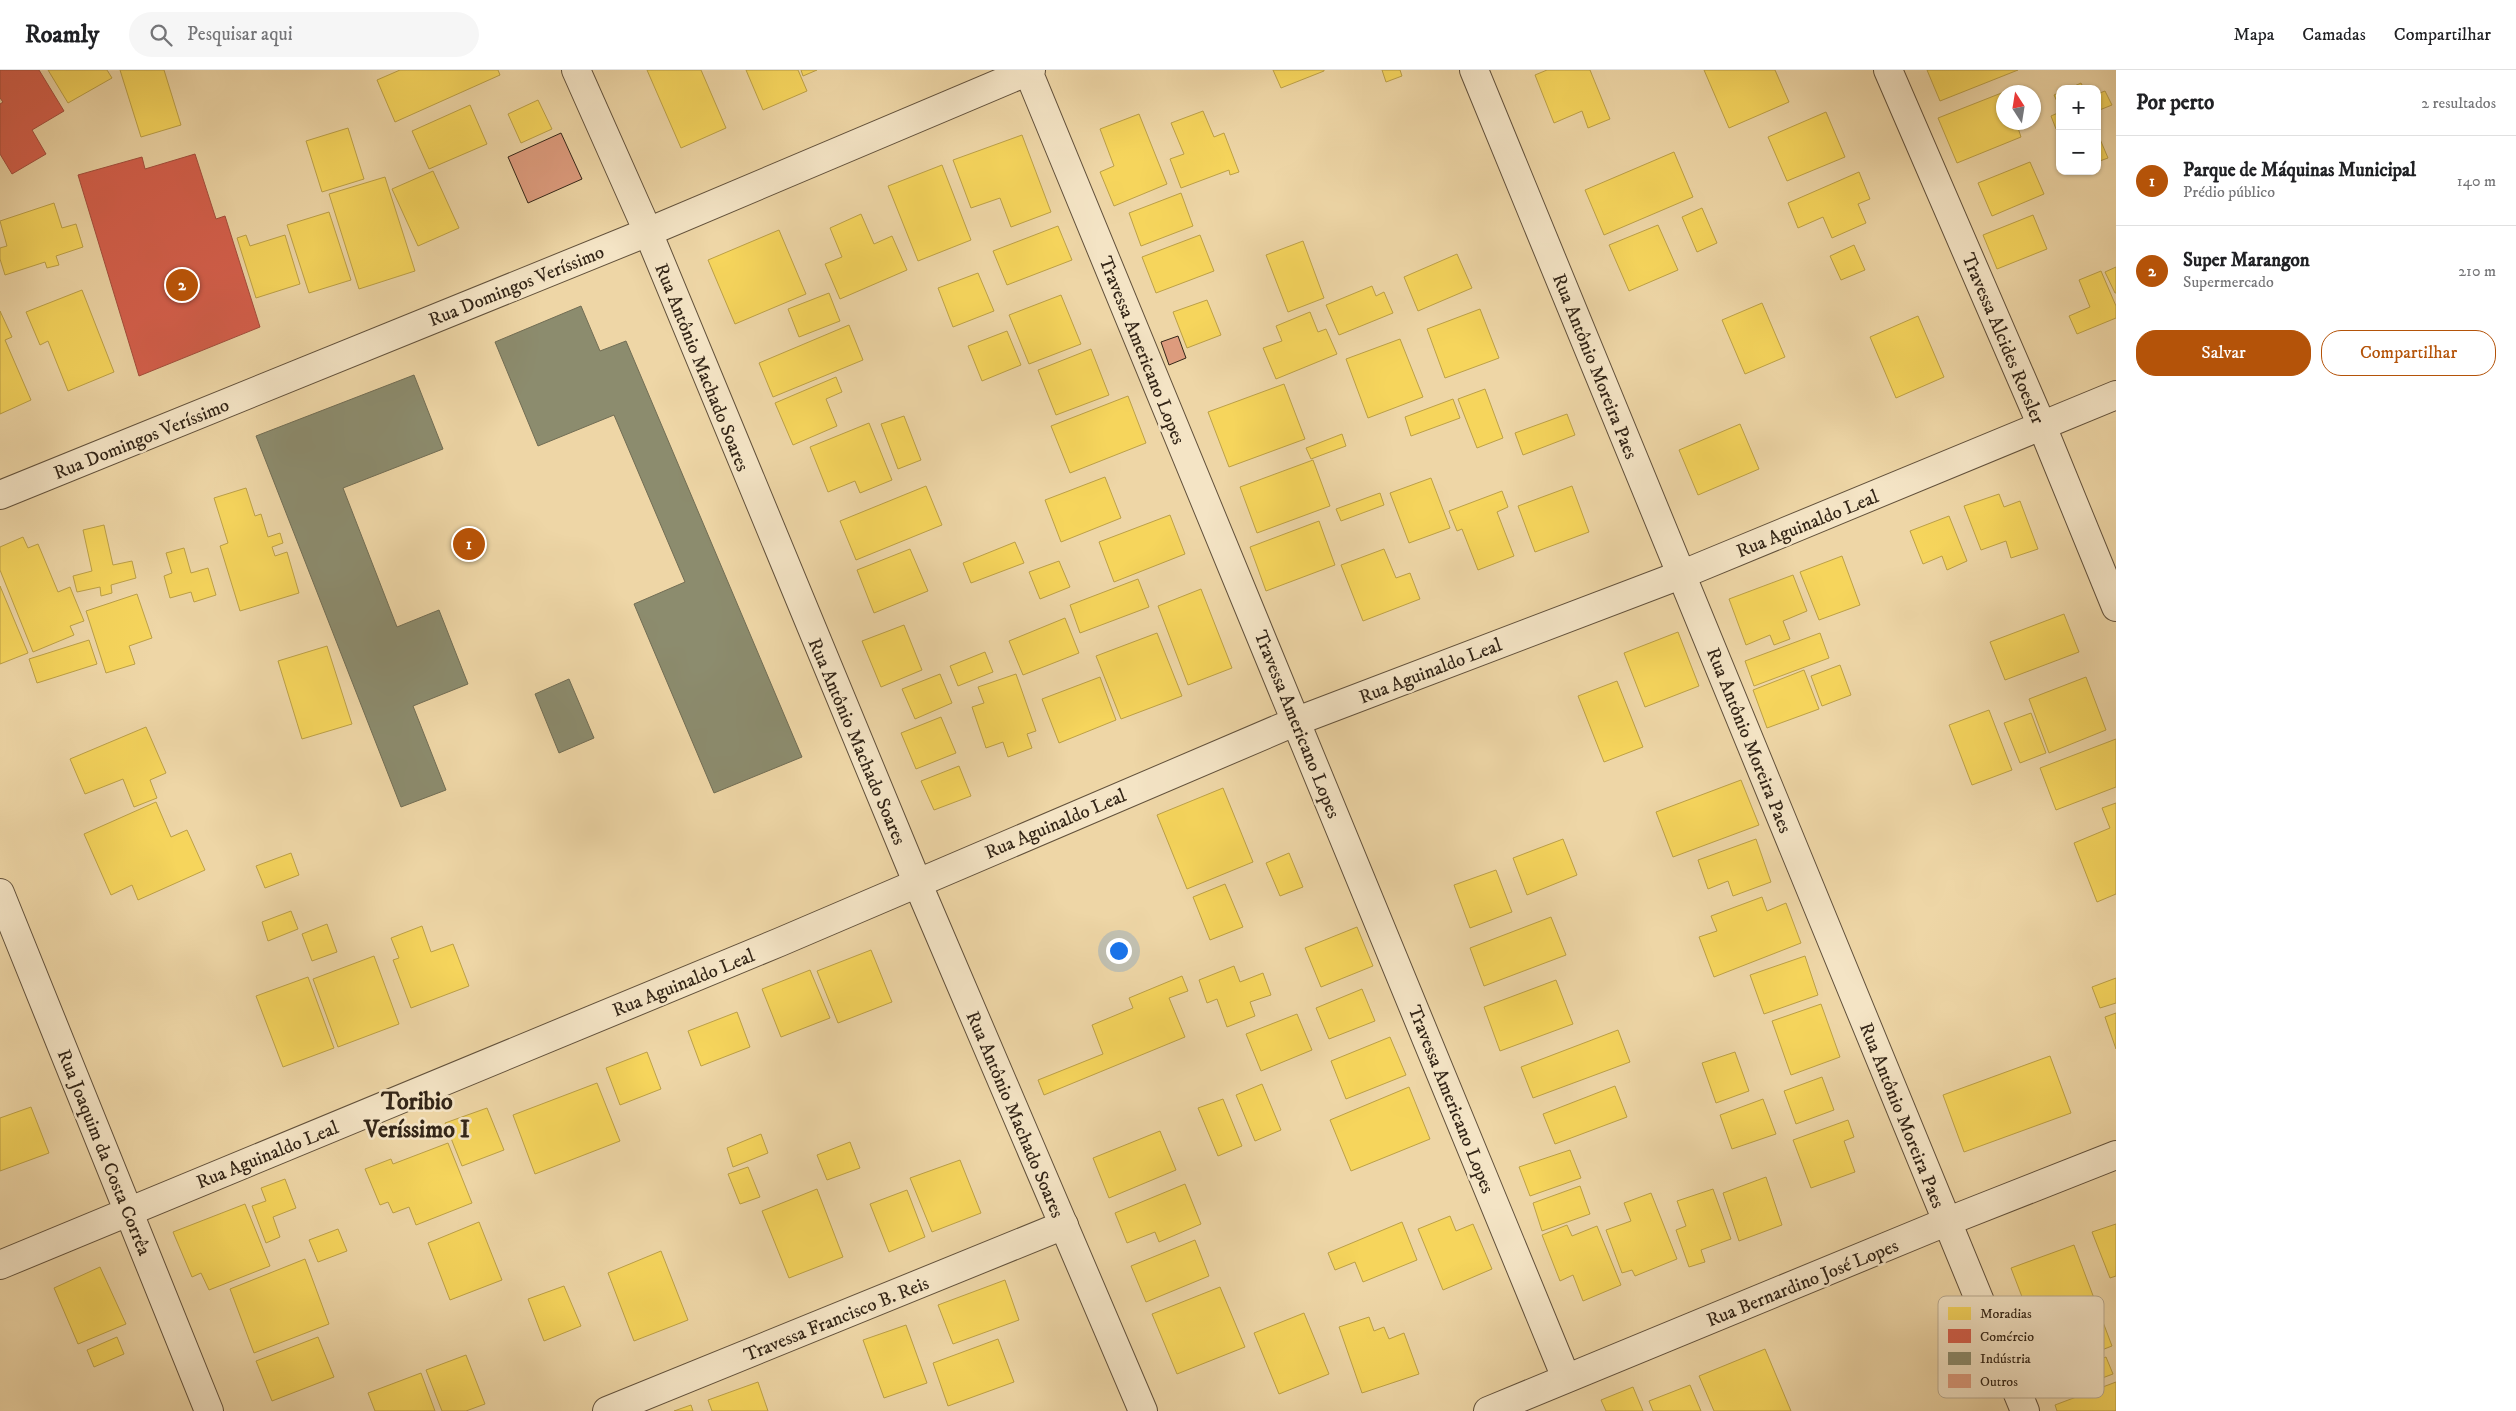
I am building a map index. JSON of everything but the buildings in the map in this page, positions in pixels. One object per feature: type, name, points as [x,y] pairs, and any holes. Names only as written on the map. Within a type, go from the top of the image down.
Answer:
[{"type":"street","name":"Rua Antônio Machado Soares","points":[[576,70],[648,232],[917,882],[1143,1411]]},
{"type":"street","name":"Rua Domingos Veríssimo","points":[[0,496],[648,232],[1029,70]]},
{"type":"street","name":"Travessa Americano Lopes","points":[[1029,70],[1566,1378]]},
{"type":"street","name":"Rua Antônio Moreira Paes","points":[[1474,70],[1683,574],[1977,1296]]},
{"type":"street","name":"Travessa Alcides Roesler","points":[[1888,70],[2042,426],[2116,607]]},
{"type":"street","name":"Rua Aguinaldo Leal","points":[[0,1265],[780,942],[1297,721],[1683,574],[2116,395]]},
{"type":"street","name":"Rua Joaquim da Costa Corrêa","points":[[0,893],[209,1411]]},
{"type":"street","name":"Rua Bernardino José Lopes","points":[[1488,1411],[1946,1222],[2116,1155]]},
{"type":"street","name":"Travessa Francisco B. Reis","points":[[607,1411],[1064,1226]]},
{"type":"street","name":"Rua Antônio Moreira Paes","points":[[2020,1398],[2025,1411]]},
{"type":"place","name":"Super Marangon","points":[[182,285]]},
{"type":"place","name":"Parque de Máquinas Municipal","points":[[469,544]]},
{"type":"district","name":"Toribio Veríssimo I","points":[[417,1115]]}]
